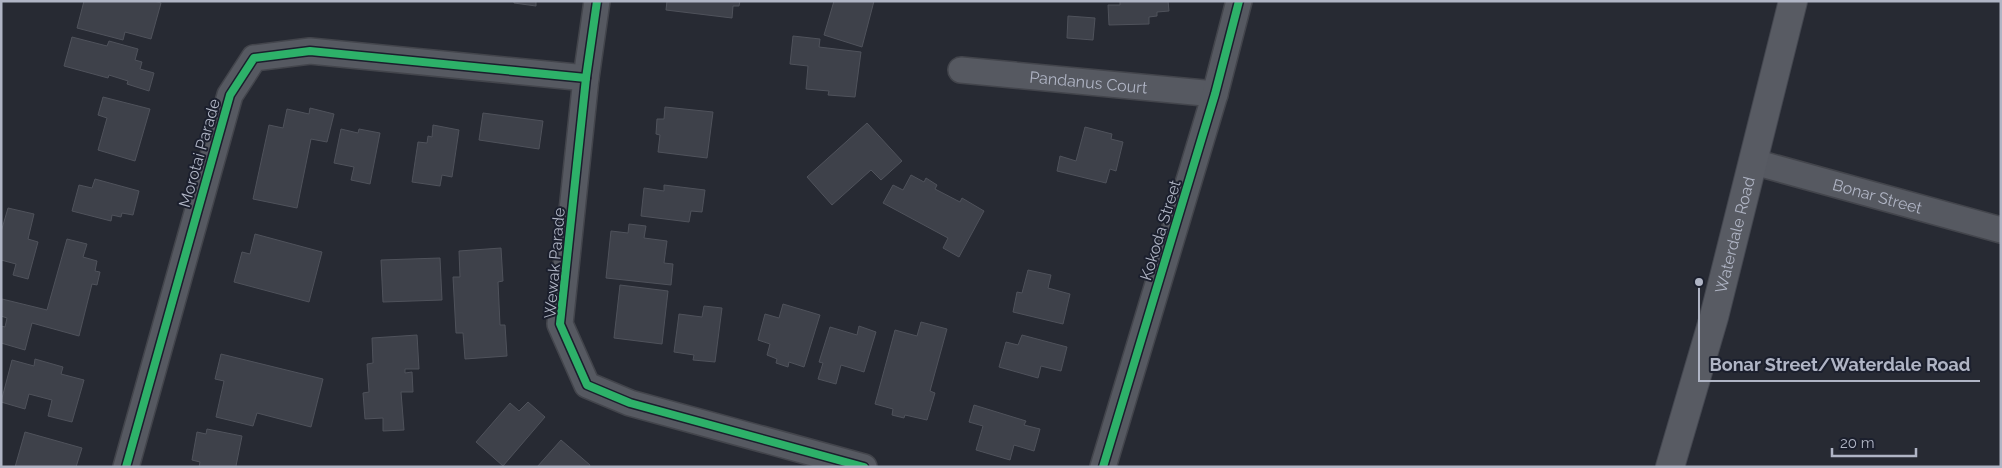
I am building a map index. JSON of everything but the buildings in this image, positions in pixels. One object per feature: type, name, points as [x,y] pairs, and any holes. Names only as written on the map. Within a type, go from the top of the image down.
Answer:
[{"type":"main road","name":"Waterdale Road","points":[[1670,467],[1714,317],[1793,1]]},
{"type":"street","name":"Wewak Parade","points":[[597,1],[586,78],[560,324],[587,385],[630,403],[864,467]]},
{"type":"street","name":"Kokoda Street","points":[[1104,467],[1214,94],[1239,1]]},
{"type":"street","name":"Morotai Parade","points":[[126,467],[230,95],[254,58],[310,51],[586,78]]},
{"type":"street","name":"Pandanus Court","points":[[962,70],[1214,94]]},
{"type":"street","name":"Bonar Street","points":[[1754,162],[2001,230]]},
{"type":"cycle path","points":[[597,1],[586,78],[560,324],[587,385],[630,403],[864,467]]},
{"type":"cycle path","points":[[1103,467],[1215,94],[1239,1]]},
{"type":"cycle path","points":[[126,467],[230,95],[254,58],[310,51],[586,78]]},
{"type":"place","name":"Bonar Street/Waterdale Road","points":[[1699,282]]}]
